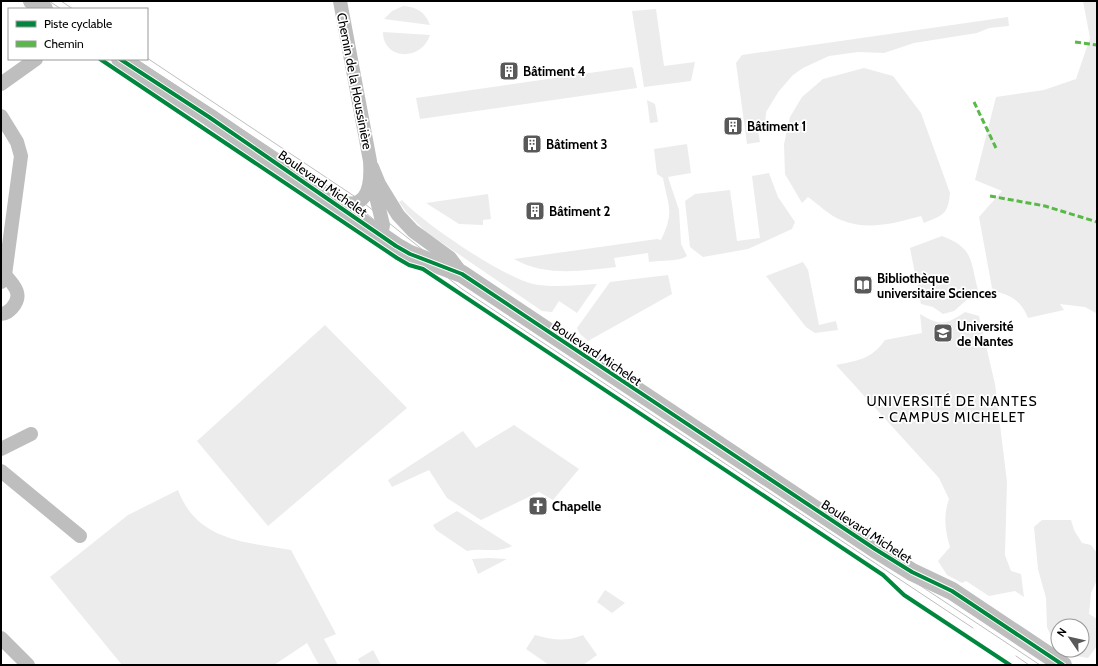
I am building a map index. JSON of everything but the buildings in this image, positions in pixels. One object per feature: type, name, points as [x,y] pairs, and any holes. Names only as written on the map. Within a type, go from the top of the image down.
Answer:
[{"type":"street","points":[[32,1],[42,8]]},
{"type":"street","name":"Chemin de la Houssinière","points":[[340,1],[370,162],[371,178],[383,225],[381,236]]},
{"type":"street","points":[[1,84],[35,60]]},
{"type":"street","name":"Boulevard Michelet","points":[[121,60],[325,196],[338,207],[381,236],[410,254],[462,274],[875,549],[912,572],[952,591],[1063,665]]},
{"type":"street","points":[[1,116],[17,142],[21,156],[3,278],[15,286],[18,295],[16,304],[10,310],[1,314]]},
{"type":"street","name":"Chemin de la Houssinière","points":[[370,162],[379,184],[398,215],[413,231],[450,258],[462,274]]},
{"type":"street","name":"Chemin de la Houssinière","points":[[325,196],[342,203],[356,202],[361,200],[368,191],[371,178]]},
{"type":"street","points":[[1,449],[31,434]]},
{"type":"street","points":[[1,470],[80,536]]},
{"type":"street","points":[[1,638],[28,665]]},
{"type":"shaded area","points":[[1083,1],[1097,1],[1097,323],[1096,313],[1085,307],[1060,304],[1064,310],[1028,318],[1023,308],[1016,300],[992,288],[979,217],[1002,191],[975,180],[996,97],[1044,90],[1076,79],[1090,38]]},
{"type":"shaded area","points":[[403,6],[420,11],[426,17],[430,25],[384,19],[392,11]]},
{"type":"shaded area","points":[[656,9],[664,66],[695,62],[691,81],[644,87],[632,11]]},
{"type":"shaded area","points":[[1008,17],[1009,26],[989,28],[977,33],[914,43],[884,53],[858,52],[829,56],[803,68],[793,75],[779,91],[766,112],[765,129],[758,130],[760,142],[747,144],[736,63],[742,55]]},
{"type":"shaded area","points":[[383,32],[430,35],[425,44],[419,50],[403,54],[395,52],[389,48],[385,41]]},
{"type":"shaded area","points":[[631,67],[633,68],[637,88],[420,119],[416,98]]},
{"type":"shaded area","points":[[864,68],[893,76],[921,113],[950,193],[946,210],[936,218],[924,223],[921,216],[881,225],[861,225],[851,223],[833,216],[808,197],[802,203],[785,174],[784,144],[790,117],[802,97],[823,79]]},
{"type":"shaded area","points":[[647,100],[655,104],[658,122],[650,123]]},
{"type":"shaded area","points":[[687,144],[691,173],[668,177],[679,210],[681,244],[687,256],[674,260],[649,262],[648,253],[614,258],[616,267],[577,271],[539,268],[526,265],[514,259],[657,239],[661,240],[668,222],[669,209],[663,178],[657,174],[654,149]]},
{"type":"shaded area","points":[[769,173],[778,197],[795,222],[792,229],[748,249],[703,257],[690,247],[685,201],[695,194],[730,190],[737,241],[760,238],[752,176]]},
{"type":"shaded area","points":[[488,194],[491,219],[483,220],[483,225],[459,224],[426,203]]},
{"type":"shaded area","points":[[402,200],[427,222],[464,248],[503,271],[520,279],[533,284],[549,286],[597,284],[577,313],[559,301],[552,312],[542,311],[426,232],[407,213],[399,202]]},
{"type":"shaded area","points":[[942,236],[960,245],[969,256],[978,290],[954,311],[943,314],[933,307],[921,304],[910,248]]},
{"type":"shaded area","points":[[803,262],[808,270],[819,325],[836,321],[838,330],[815,333],[806,327],[766,276]]},
{"type":"shaded area","points":[[668,275],[672,294],[588,341],[580,334],[577,328],[610,282]]},
{"type":"shaded area","points":[[965,312],[979,316],[995,384],[1007,482],[1005,555],[1011,571],[1021,574],[1024,597],[1015,591],[989,596],[966,581],[962,583],[947,575],[938,561],[950,547],[945,523],[949,499],[939,478],[836,365],[864,358],[875,351],[885,340],[922,333],[920,314],[933,321],[948,322]]},
{"type":"shaded area","points":[[325,325],[407,408],[268,526],[197,441]]},
{"type":"shaded area","points":[[514,425],[579,469],[553,500],[539,492],[481,520],[447,498],[429,470],[392,487],[388,480],[463,431],[476,448]]},
{"type":"shaded area","points":[[178,490],[186,507],[197,520],[210,529],[224,536],[240,541],[291,550],[336,634],[324,639],[338,665],[319,665],[307,643],[274,665],[122,665],[50,577],[128,515]]},
{"type":"shaded area","points":[[457,511],[512,546],[500,550],[467,551],[436,530],[433,525]]},
{"type":"shaded area","points":[[1042,520],[1071,520],[1074,530],[1082,543],[1091,545],[1097,553],[1097,580],[1091,593],[1089,614],[1097,619],[1097,646],[1090,655],[1090,618],[1050,618],[1050,634],[1047,627],[1046,598],[1038,569],[1034,527]]},
{"type":"shaded area","points":[[472,559],[507,559],[478,574]]},
{"type":"shaded area","points":[[605,590],[625,603],[612,613],[597,602]]},
{"type":"shaded area","points":[[535,635],[559,640],[571,639],[583,635],[597,655],[583,665],[549,665],[526,649]]},
{"type":"shaded area","points":[[373,650],[381,665],[361,665],[358,659]]},
{"type":"tram line","points":[[49,1],[60,8]]},
{"type":"tram line","points":[[61,1],[72,8]]},
{"type":"tram line","points":[[148,59],[360,200],[467,285],[1040,665]]},
{"type":"tram line","points":[[138,60],[353,203],[462,289],[973,628]]},
{"type":"tram line","points":[[1016,656],[1029,665]]},
{"type":"marked path","points":[[1075,42],[1097,45]]},
{"type":"marked path","points":[[974,102],[996,148]]},
{"type":"marked path","points":[[990,196],[1045,206],[1097,222]]},
{"type":"cycle path","points":[[101,60],[397,258],[409,265],[423,269],[883,575],[904,595],[1010,665]]},
{"type":"cycle path","points":[[122,60],[209,117],[396,246],[410,254],[462,274],[875,549],[912,572],[952,591],[1063,665]]},
{"type":"place","name":"Bâtiment 4","points":[[509,71]]},
{"type":"place","name":"Bâtiment 1","points":[[733,126]]},
{"type":"place","name":"Bâtiment 3","points":[[532,144]]},
{"type":"place","name":"Bâtiment 2","points":[[535,211]]},
{"type":"place","name":"Bibliothèque universitaire Sciences","points":[[863,285]]},
{"type":"place","name":"Université de Nantes","points":[[943,333]]},
{"type":"place","name":"Chapelle","points":[[538,506]]},
{"type":"district","name":"UNIVERSITÉ DE NANTES - CAMPUS MICHELET","points":[[952,410]]}]
